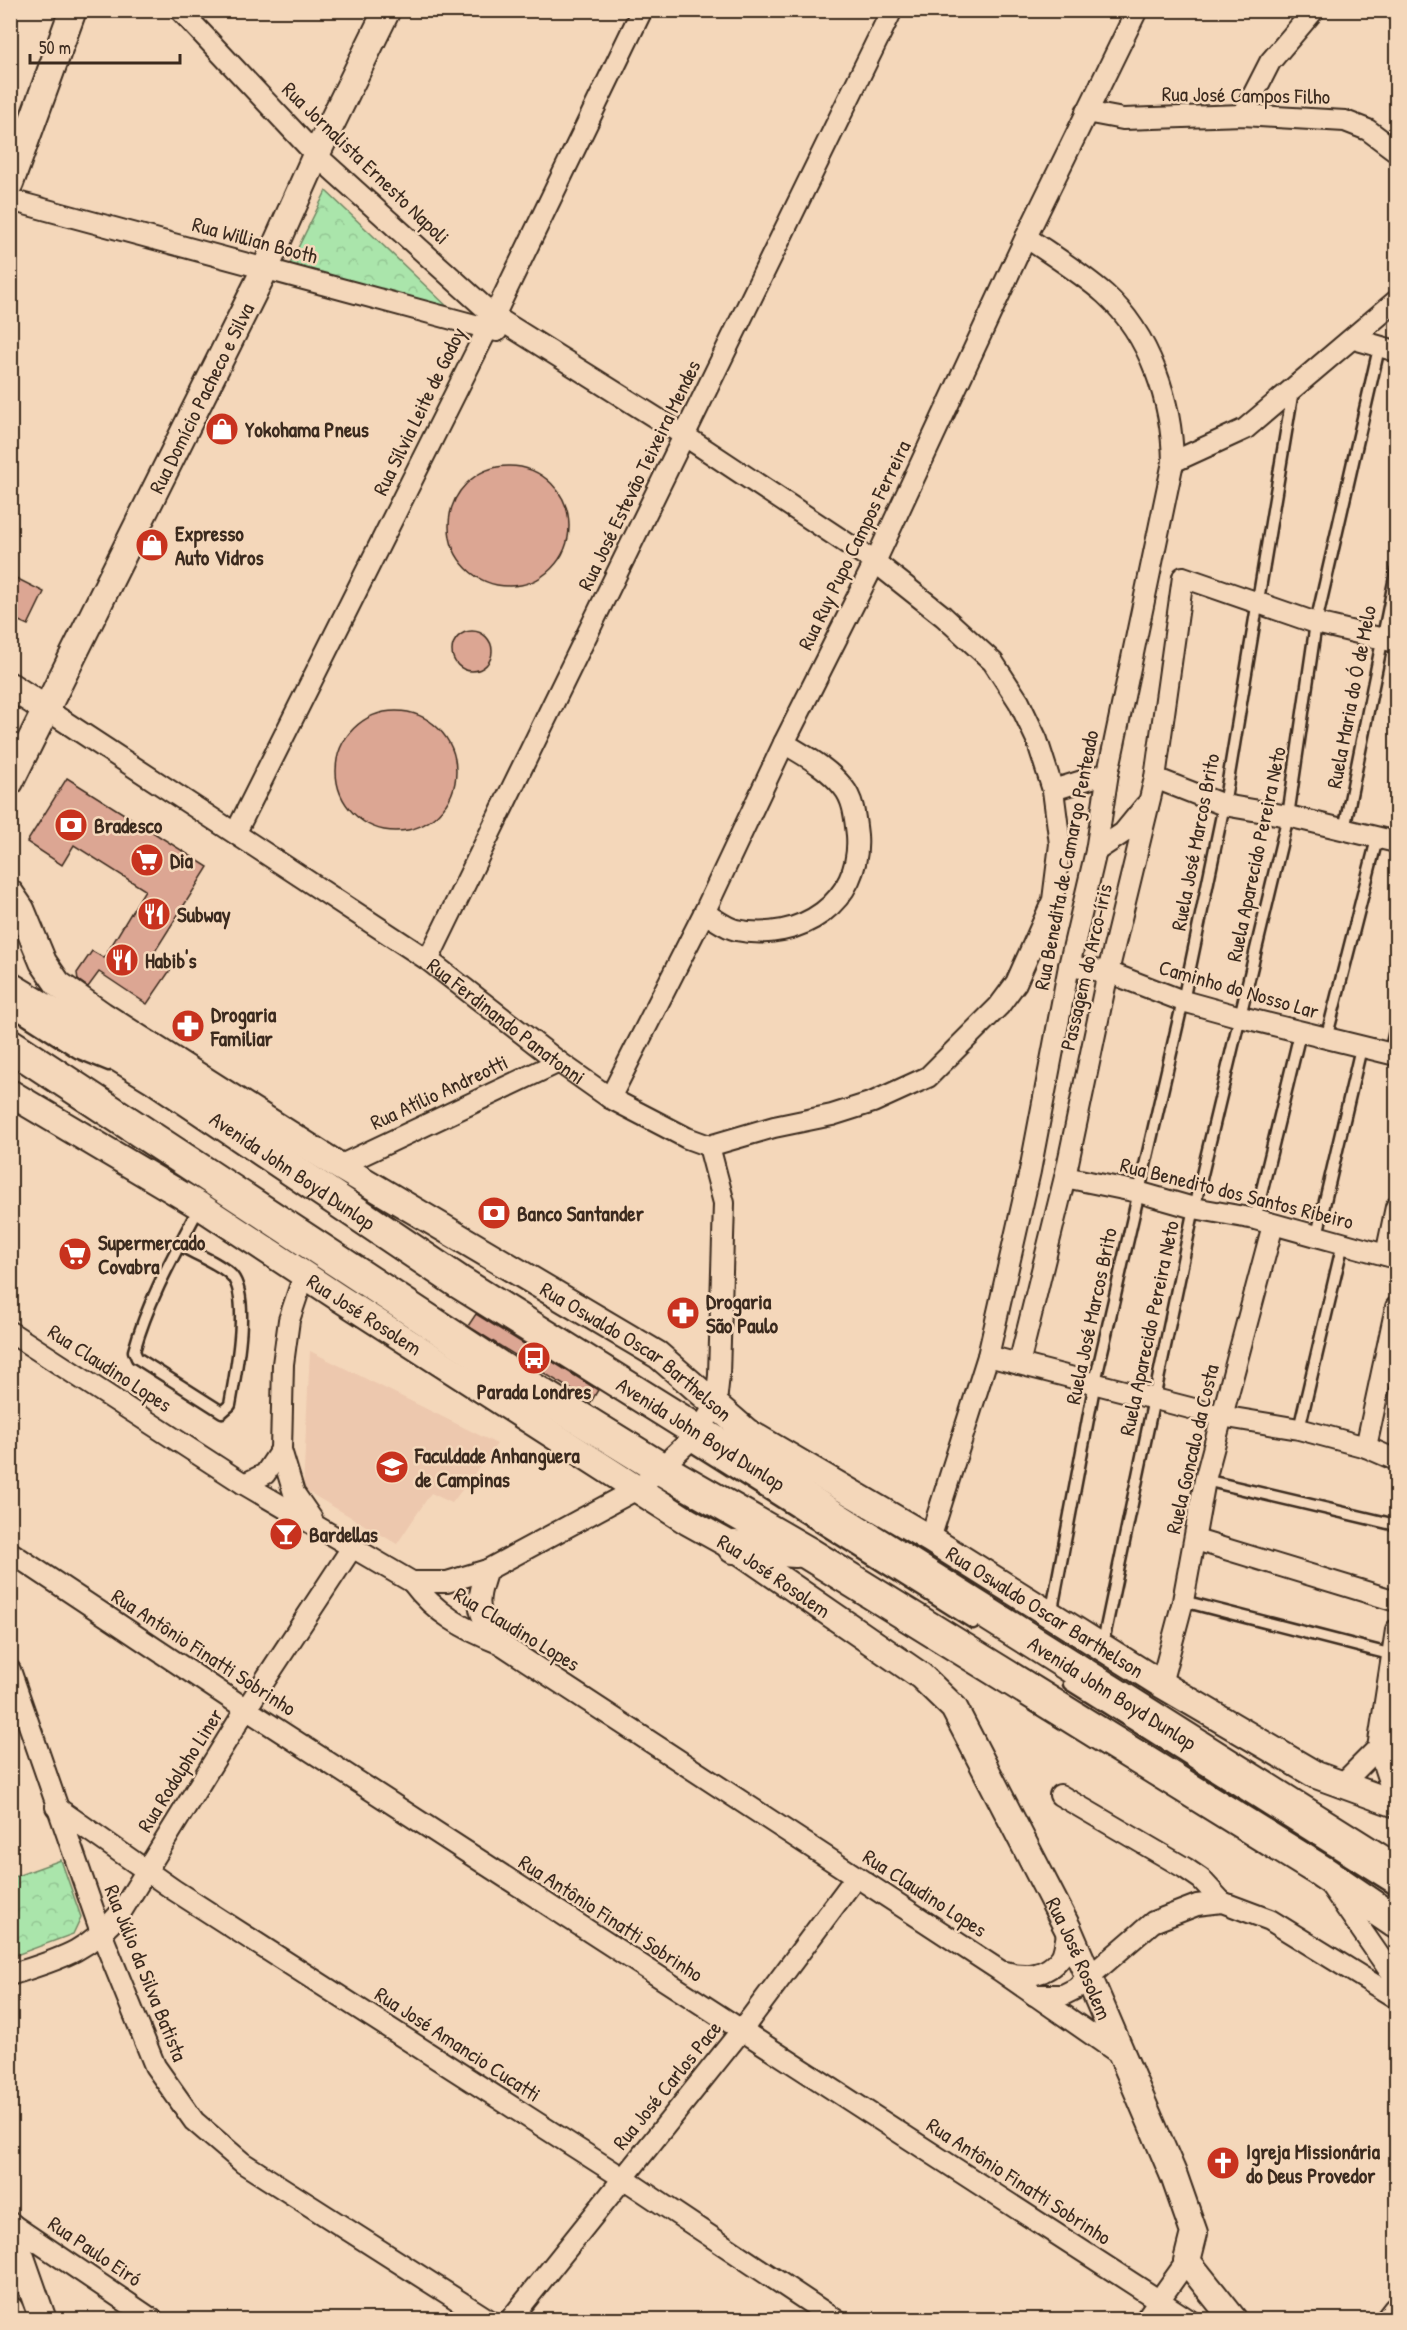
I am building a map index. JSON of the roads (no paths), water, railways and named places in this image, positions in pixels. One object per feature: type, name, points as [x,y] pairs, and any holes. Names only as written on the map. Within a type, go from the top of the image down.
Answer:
[{"type":"main road","name":"Avenida John Boyd Dunlop","points":[[10,989],[153,1076],[688,1437],[1396,1871]]},
{"type":"main road","name":"Avenida John Boyd Dunlop","points":[[10,1046],[656,1472],[806,1552],[1321,1871],[1396,1922]]},
{"type":"main road","points":[[734,1547],[806,1552]]},
{"type":"street","points":[[10,183],[73,10]]},
{"type":"street","name":"Rua Jornalista Ernesto Napoli","points":[[180,10],[316,155],[491,322]]},
{"type":"street","name":"Rua Domício Pacheco e Silva","points":[[10,782],[266,267],[316,155],[387,10]]},
{"type":"street","name":"Rua Sílvia Leite de Godoy","points":[[236,832],[491,322],[642,10]]},
{"type":"street","name":"Rua José Estevão Teixeira Mendes","points":[[428,960],[892,10]]},
{"type":"street","name":"Rua Ruy Pupo Campos Ferreira","points":[[610,1098],[704,913],[784,743],[874,562],[1026,237],[1137,10]]},
{"type":"street","points":[[1243,115],[1270,62],[1314,10]]},
{"type":"street","name":"Rua José Campos Filho","points":[[1086,112],[1123,119],[1243,115],[1346,121],[1368,130],[1396,151]]},
{"type":"street","name":"Rua Willian Booth","points":[[10,200],[266,267],[491,322]]},
{"type":"street","name":"Rua Benedita de Camargo Penteado","points":[[930,1539],[988,1356],[1030,1171],[1069,966],[1096,851],[1108,773],[1173,462],[1172,438],[1165,400],[1156,371],[1131,324],[1105,295],[1026,237]]},
{"type":"street","points":[[1173,462],[1245,429],[1354,339],[1396,301]]},
{"type":"street","points":[[412,1582],[447,1582],[488,1570],[656,1472],[688,1437],[716,1403],[724,1203],[709,1146],[774,1126],[832,1115],[873,1102],[928,1077],[975,1033],[1016,982],[1053,900],[1060,844],[1053,790],[1037,740],[1019,702],[993,662],[943,616],[874,562],[685,436],[529,338],[491,322]]},
{"type":"street","points":[[1354,339],[1388,350]]},
{"type":"street","name":"Passagem do Arco-íris","points":[[1019,1364],[1065,1176],[1108,972],[1155,778],[1183,577],[1257,605]]},
{"type":"street","points":[[1257,605],[1316,623],[1389,640]]},
{"type":"street","name":"Rua Ferdinando Panatonni","points":[[10,686],[428,960],[559,1062],[610,1098],[687,1138],[709,1146]]},
{"type":"street","points":[[704,913],[735,930],[787,929],[810,921],[839,900],[856,869],[855,811],[844,788],[822,766],[784,743]]},
{"type":"street","points":[[1053,790],[1108,773]]},
{"type":"street","points":[[1155,778],[1224,805],[1288,816],[1387,840]]},
{"type":"street","points":[[1096,851],[1123,832],[1149,801]]},
{"type":"street","name":"Rua Oswaldo Oscar Barthelson","points":[[10,893],[21,909],[47,968],[58,984],[69,993],[339,1166],[658,1355],[747,1432],[930,1539],[1101,1648],[1316,1775],[1396,1803]]},
{"type":"street","name":"Caminho do Nosso Lar","points":[[1069,966],[1108,972],[1183,1001],[1326,1040],[1393,1054]]},
{"type":"street","name":"Rua Atílio Andreotti","points":[[339,1166],[559,1062]]},
{"type":"street","name":"Rua José Rosolem","points":[[10,1093],[200,1206],[304,1275],[656,1472],[687,1521],[734,1547],[921,1676],[954,1708],[1068,1929],[1174,2176],[1194,2233],[1187,2261]]},
{"type":"street","name":"Rua Benedito dos Santos Ribeiro","points":[[1065,1176],[1317,1235],[1391,1257]]},
{"type":"street","points":[[1391,1257],[1396,1208]]},
{"type":"street","name":"Ruela Goncalo da Costa","points":[[1161,1684],[1183,1601],[1196,1540],[1205,1480],[1264,1222]]},
{"type":"street","points":[[304,1275],[289,1320],[286,1342],[281,1450],[294,1493],[315,1524]]},
{"type":"street","points":[[1366,1447],[1396,1308]]},
{"type":"street","name":"Rua Claudino Lopes","points":[[10,1332],[244,1484],[412,1582],[428,1603],[468,1631],[501,1644],[999,1970],[1121,2055]]},
{"type":"street","points":[[988,1356],[1221,1416],[1299,1429],[1366,1447],[1396,1460]]},
{"type":"street","points":[[244,1484],[265,1474],[281,1450]]},
{"type":"street","points":[[1196,1540],[1396,1601]]},
{"type":"street","name":"Rua Rodolpho Liner","points":[[10,1975],[65,1957],[102,1935],[121,1912],[246,1709],[353,1546]]},
{"type":"street","name":"Rua Antônio Finatti Sobrinho","points":[[10,1552],[246,1709],[1189,2319]]},
{"type":"street","points":[[488,1570],[478,1598],[484,1621],[501,1644]]},
{"type":"street","points":[[1396,1630],[1378,1748],[1396,1803]]},
{"type":"street","name":"Rua Júlio da Silva Batista","points":[[10,1670],[102,1935],[155,2066],[194,2121],[243,2163],[489,2319]]},
{"type":"street","points":[[1342,1784],[1378,1748]]},
{"type":"street","points":[[1060,1795],[1185,1868],[1201,1879],[1222,1902],[1270,1920],[1396,1998]]},
{"type":"street","name":"Rua José Amancio Cucatti","points":[[56,1807],[146,1870],[623,2178],[836,2319]]},
{"type":"street","points":[[1321,1871],[1396,1980]]},
{"type":"street","name":"Rua José Carlos Pace","points":[[510,2319],[741,2031],[856,1877]]},
{"type":"street","points":[[1034,1995],[1063,1995],[1075,1989],[1153,1922],[1197,1905],[1222,1902]]},
{"type":"street","name":"Rua Claudino Lopes","points":[[999,1970],[1023,1977],[1035,1975],[1062,1956],[1068,1929]]},
{"type":"street","points":[[10,2224],[43,2319]]},
{"type":"street","name":"Rua Paulo Eiró","points":[[10,2224],[153,2319]]},
{"type":"street","points":[[1145,2319],[1187,2261],[1234,2319]]},
{"type":"street","points":[[10,2310],[14,2319]]},
{"type":"street","points":[[1389,2319],[1396,2311]]},
{"type":"lane","name":"Ruela Aparecido Pereira Neto","points":[[1101,1648],[1194,1208],[1288,816],[1316,623],[1388,350]]},
{"type":"lane","name":"Ruela José Marcos Brito","points":[[1051,1616],[1095,1382],[1183,1001],[1224,805],[1293,390]]},
{"type":"lane","name":"Ruela Maria do Ó de Melo","points":[[1344,830],[1389,640],[1396,572]]},
{"type":"lane","points":[[1326,1040],[1387,840]]},
{"type":"lane","points":[[10,1009],[77,1052],[146,1082],[273,1164],[376,1240],[631,1404]]},
{"type":"lane","points":[[1393,1054],[1396,1026]]},
{"type":"lane","points":[[10,1031],[211,1163]]},
{"type":"lane","points":[[1264,1222],[1300,1033]]},
{"type":"lane","points":[[1317,1235],[1361,1048]]},
{"type":"lane","points":[[268,1201],[461,1333],[656,1472],[960,1634],[1396,1910]]},
{"type":"lane","points":[[179,1245],[230,1274],[239,1287],[240,1317],[236,1369],[230,1405],[222,1412],[137,1358],[134,1351],[143,1318],[179,1245],[200,1206]]},
{"type":"lane","points":[[1299,1429],[1343,1243]]},
{"type":"lane","points":[[688,1437],[985,1630]]},
{"type":"lane","points":[[1205,1480],[1396,1525]]},
{"type":"lane","points":[[1183,1601],[1393,1655]]},
{"type":"lane","points":[[1055,1675],[1396,1890]]},
{"type":"place","name":"Yokohama Pneus","points":[[222,429]]},
{"type":"place","name":"Expresso Auto Vidros","points":[[152,545]]},
{"type":"place","name":"Bradesco","points":[[71,825]]},
{"type":"place","name":"Dia","points":[[147,860]]},
{"type":"place","name":"Subway","points":[[154,914]]},
{"type":"place","name":"Habib's","points":[[122,960]]},
{"type":"place","name":"Drogaria Familiar","points":[[188,1026]]},
{"type":"place","name":"Banco Santander","points":[[494,1213]]},
{"type":"place","name":"Supermercado Covabra","points":[[75,1254]]},
{"type":"place","name":"Drogaria São Paulo","points":[[683,1313]]},
{"type":"place","name":"Parada Londres","points":[[534,1358]]},
{"type":"place","name":"Faculdade Anhanguera de Campinas","points":[[392,1467]]},
{"type":"place","name":"Bardellas","points":[[286,1534]]},
{"type":"place","name":"Igreja Missionária do Deus Provedor","points":[[1223,2163]]}]
